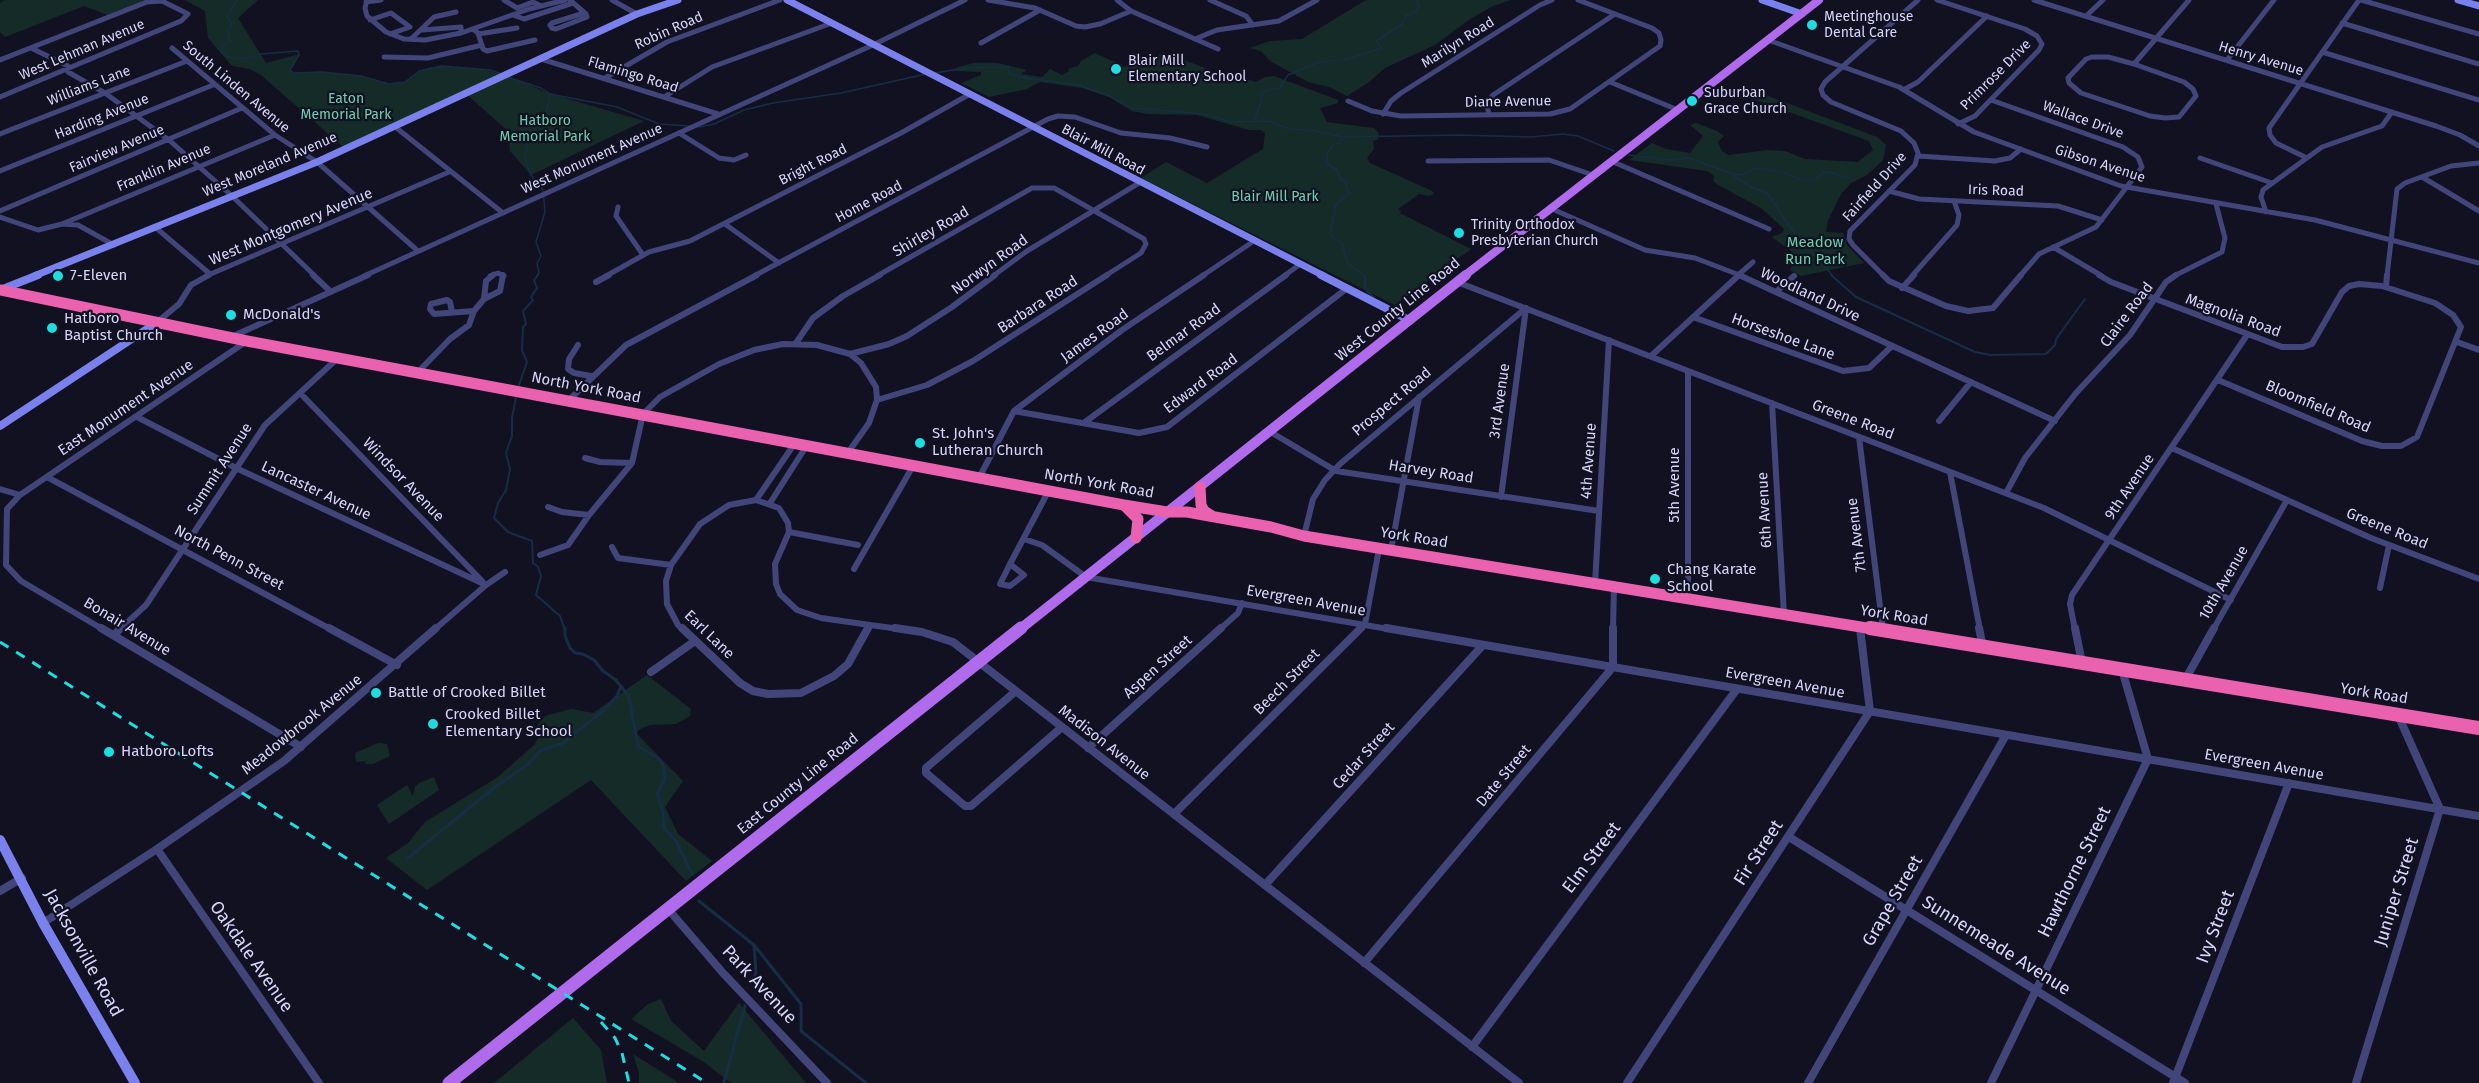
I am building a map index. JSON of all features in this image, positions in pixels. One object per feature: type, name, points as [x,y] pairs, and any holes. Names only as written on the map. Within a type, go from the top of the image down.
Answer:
[{"type":"highway","name":"North York Road","points":[[0,290],[228,338],[1167,512]]},
{"type":"highway","points":[[1200,487],[1200,499],[1204,511],[1219,519]]},
{"type":"highway","points":[[1124,505],[1138,519],[1136,538]]},
{"type":"highway","name":"York Road","points":[[1167,512],[1189,521],[1264,533],[1304,536],[2479,728]]},
{"type":"highway","name":"York Road","points":[[1167,512],[1187,512],[1271,527],[1304,536]]},
{"type":"main road","name":"West Moreland Avenue","points":[[0,290],[317,162],[637,14],[678,0]]},
{"type":"main road","name":"Blair Mill Road","points":[[787,0],[1409,320]]},
{"type":"main road","points":[[1762,0],[1802,14]]},
{"type":"main road","name":"West County Line Road","points":[[1167,512],[1611,160],[1819,0]]},
{"type":"main road","points":[[2458,0],[2479,6]]},
{"type":"main road","points":[[0,426],[156,323]]},
{"type":"main road","name":"East County Line Road","points":[[449,1083],[1167,512]]},
{"type":"main road","name":"Jacksonville Road","points":[[0,840],[44,923],[135,1083]]},
{"type":"street","points":[[381,0],[367,1],[364,8],[370,20],[390,34],[411,39],[437,38],[461,33],[565,0]]},
{"type":"street","points":[[504,0],[517,8],[533,2],[541,6]]},
{"type":"street","points":[[612,0],[637,14]]},
{"type":"street","name":"Robin Road","points":[[605,78],[667,42],[780,0]]},
{"type":"street","name":"West Monument Avenue","points":[[228,338],[679,134],[965,0]]},
{"type":"street","points":[[988,0],[1041,10],[1076,26],[1092,26],[1131,11]]},
{"type":"street","points":[[1117,0],[1131,11],[1218,49]]},
{"type":"street","points":[[1210,0],[1246,16],[1253,25]]},
{"type":"street","points":[[1195,39],[1217,30],[1279,21],[1317,0]]},
{"type":"street","name":"Marilyn Road","points":[[1383,114],[1391,101],[1401,93],[1540,5],[1552,0]]},
{"type":"street","points":[[1578,0],[1615,14]]},
{"type":"street","name":"Fairfield Drive","points":[[1902,288],[1879,273],[1849,239],[1852,228],[1915,165],[1918,156],[1914,143],[1901,131],[1837,105],[1823,95],[1821,89],[1822,84],[1918,0]]},
{"type":"street","name":"Primrose Drive","points":[[1937,0],[2030,31],[2042,44],[2039,50],[1975,116],[1958,124]]},
{"type":"street","name":"Henry Avenue","points":[[2034,0],[2446,129],[2479,146]]},
{"type":"street","points":[[2086,16],[2103,0]]},
{"type":"street","points":[[2134,64],[2189,0]]},
{"type":"street","points":[[2227,60],[2274,0]]},
{"type":"street","points":[[2307,158],[2280,146],[2272,139],[2269,131],[2300,83],[2360,0],[2479,34]]},
{"type":"street","name":"West Lehman Avenue","points":[[0,97],[172,25],[187,18],[187,13],[162,1],[147,2],[31,48]]},
{"type":"street","points":[[513,15],[524,19],[571,2],[584,13],[550,25],[556,29]]},
{"type":"street","points":[[981,43],[1041,10]]},
{"type":"street","points":[[411,39],[434,17],[456,12]]},
{"type":"street","points":[[370,20],[391,13],[410,27],[390,34]]},
{"type":"street","points":[[1489,115],[1487,104],[1493,95],[1615,14]]},
{"type":"street","name":"Diane Avenue","points":[[1348,101],[1383,114],[1401,116],[1551,114],[1564,111],[1660,46],[1659,33],[1652,28],[1615,14]]},
{"type":"street","points":[[1905,89],[1918,82],[1987,16]]},
{"type":"street","points":[[664,97],[712,67],[832,23]]},
{"type":"street","points":[[2342,23],[2479,64]]},
{"type":"street","points":[[422,30],[461,27],[461,33]]},
{"type":"street","points":[[478,34],[517,27]]},
{"type":"street","points":[[473,29],[478,34],[483,49],[491,51],[535,40]]},
{"type":"street","name":"Gibson Avenue","points":[[1768,40],[1905,89],[1958,124],[2127,187],[2326,222],[2479,263]]},
{"type":"street","points":[[384,57],[429,57],[482,45]]},
{"type":"street","points":[[0,60],[31,48],[68,68],[68,72],[105,93],[199,165],[330,292]]},
{"type":"street","name":"South Linden Avenue","points":[[172,48],[213,85],[275,135],[317,162],[418,251]]},
{"type":"street","points":[[2322,52],[2479,100]]},
{"type":"street","points":[[2092,57],[2108,57],[2134,64],[2184,82],[2193,89],[2196,96],[2179,117],[2159,118],[2081,93],[2069,83],[2068,78],[2086,59],[2092,57]]},
{"type":"street","name":"Flamingo Road","points":[[540,59],[718,114]]},
{"type":"street","name":"Williams Lane","points":[[0,135],[187,61]]},
{"type":"street","points":[[1610,82],[1678,110]]},
{"type":"street","name":"Harding Avenue","points":[[0,171],[213,85]]},
{"type":"street","name":"Bright Road","points":[[596,282],[643,255],[690,241],[725,224],[901,133],[970,94]]},
{"type":"street","name":"Wallace Drive","points":[[1902,288],[1952,308],[1968,311],[1985,311],[1997,305],[2039,254],[2092,230],[2142,167],[2138,157],[2130,150],[1991,100]]},
{"type":"street","name":"Fairview Avenue","points":[[0,211],[242,108]]},
{"type":"street","points":[[2266,212],[2261,193],[2272,183],[2322,147],[2382,126],[2392,112]]},
{"type":"street","name":"Home Road","points":[[569,400],[591,376],[626,345],[1058,116],[1076,117],[1121,134],[1170,138],[1207,147]]},
{"type":"street","points":[[394,126],[503,213]]},
{"type":"street","points":[[679,134],[719,158],[734,160],[746,155]]},
{"type":"street","name":"Franklin Avenue","points":[[62,224],[275,135]]},
{"type":"street","points":[[1918,156],[1995,161],[2010,158],[2021,149]]},
{"type":"street","points":[[2200,158],[2272,183]]},
{"type":"street","points":[[1428,161],[1549,160],[1593,175]]},
{"type":"street","points":[[1611,160],[1769,229]]},
{"type":"street","points":[[2479,163],[2451,166],[2405,183],[2396,191],[2386,287],[2427,300],[2447,310],[2457,320],[2460,327],[2457,342],[2479,350]]},
{"type":"street","name":"West Montgomery Avenue","points":[[156,323],[179,304],[191,285],[210,274],[449,172]]},
{"type":"street","points":[[2422,177],[2479,211]]},
{"type":"street","name":"Norwyn Road","points":[[849,354],[889,344],[907,336],[952,307],[1027,251],[1139,183]]},
{"type":"street","name":"Shirley Road","points":[[796,343],[813,318],[843,296],[1028,190],[1041,187],[1054,188],[1092,211]]},
{"type":"street","name":"Iris Road","points":[[1889,191],[1914,199],[2058,206],[2102,220]]},
{"type":"street","points":[[1902,288],[1958,225],[1959,215],[1954,201]]},
{"type":"street","name":"Claire Road","points":[[2006,493],[2025,458],[2076,393],[2130,335],[2170,278],[2212,260],[2222,252],[2225,237],[2216,204]]},
{"type":"street","points":[[618,207],[616,216],[643,255]]},
{"type":"street","name":"Woodland Drive","points":[[1550,208],[1645,250],[1703,260],[1739,275],[2055,421]]},
{"type":"street","name":"Barbara Road","points":[[877,400],[921,387],[956,372],[1143,250],[1145,241],[1142,236],[1092,211]]},
{"type":"street","points":[[0,217],[38,230],[62,224],[78,225],[114,245]]},
{"type":"street","points":[[725,224],[779,263]]},
{"type":"street","points":[[155,227],[210,274]]},
{"type":"street","name":"James Road","points":[[979,478],[1014,411],[1122,330],[1254,241]]},
{"type":"street","name":"Magnolia Road","points":[[2053,247],[2103,278],[2282,347],[2296,348],[2309,345],[2316,340],[2344,289],[2359,284],[2386,287]]},
{"type":"street","points":[[1651,356],[1753,262]]},
{"type":"street","name":"Belmar Road","points":[[1085,422],[1299,265]]},
{"type":"street","points":[[417,372],[450,339],[470,325],[474,311],[484,299],[500,291],[504,275],[494,274],[486,281],[484,299]]},
{"type":"street","points":[[1776,292],[1794,276]]},
{"type":"street","name":"Greene Road","points":[[1457,282],[2044,508],[2231,600]]},
{"type":"street","name":"Edward Road","points":[[1014,411],[1139,433],[1167,427],[1346,289]]},
{"type":"street","name":"Prospect Road","points":[[1304,536],[1314,495],[1334,470],[1526,308]]},
{"type":"street","name":"3rd Avenue","points":[[1501,497],[1526,308]]},
{"type":"street","points":[[452,312],[474,311]]},
{"type":"street","name":"Horseshoe Lane","points":[[1693,317],[1843,371],[1869,368],[1892,346]]},
{"type":"street","name":"9th Avenue","points":[[2082,663],[2070,599],[2247,335]]},
{"type":"street","name":"4th Avenue","points":[[1595,584],[1609,340]]},
{"type":"street","name":"East Monument Avenue","points":[[20,495],[247,341]]},
{"type":"street","name":"Bloomfield Road","points":[[2218,380],[2362,441],[2382,446],[2401,447],[2417,437],[2457,342]]},
{"type":"street","points":[[540,555],[568,545],[589,515],[632,464],[643,414],[660,398],[735,357],[773,345],[796,343],[817,345],[849,354],[870,375],[876,387],[877,400],[869,423],[847,454]]},
{"type":"street","points":[[578,345],[569,359],[568,369],[574,373],[591,376]]},
{"type":"street","name":"Summit Avenue","points":[[114,635],[146,605],[265,424],[339,357]]},
{"type":"street","name":"5th Avenue","points":[[1688,371],[1688,599]]},
{"type":"street","points":[[1939,421],[1971,382]]},
{"type":"street","name":"Windsor Avenue","points":[[300,393],[486,585]]},
{"type":"street","points":[[1365,624],[1404,482],[1419,397]]},
{"type":"street","name":"6th Avenue","points":[[1772,403],[1784,615]]},
{"type":"street","name":"Lancaster Avenue","points":[[137,417],[236,468],[486,585]]},
{"type":"street","name":"Harvey Road","points":[[1269,431],[1334,470],[1599,511]]},
{"type":"street","name":"7th Avenue","points":[[1859,436],[1883,631]]},
{"type":"street","points":[[756,500],[795,443]]},
{"type":"street","points":[[807,446],[770,503],[785,515],[789,532],[858,545]]},
{"type":"street","name":"Greene Road","points":[[2172,448],[2389,545],[2479,579]]},
{"type":"street","points":[[585,458],[600,462],[632,464]]},
{"type":"street","points":[[854,569],[913,466]]},
{"type":"street","points":[[1950,472],[1983,647]]},
{"type":"street","name":"North Penn Street","points":[[47,477],[397,665]]},
{"type":"street","points":[[0,489],[20,495]]},
{"type":"street","points":[[1010,564],[1049,490]]},
{"type":"street","name":"Bonair Avenue","points":[[20,495],[7,509],[6,565],[21,580],[302,747]]},
{"type":"street","name":"Earl Lane","points":[[770,503],[756,500],[729,505],[708,517],[671,565],[665,589],[667,604],[673,619],[740,683],[753,691],[784,695],[801,693],[834,676],[848,664],[870,625]]},
{"type":"street","name":"10th Avenue","points":[[2185,680],[2287,500]]},
{"type":"street","points":[[548,507],[562,512],[589,515]]},
{"type":"street","name":"Madison Avenue","points":[[789,532],[775,564],[776,584],[780,594],[797,610],[808,615],[938,636],[953,642],[1519,1083]]},
{"type":"street","points":[[1024,539],[1042,545],[1086,577]]},
{"type":"street","points":[[2380,588],[2389,545]]},
{"type":"street","points":[[612,548],[618,558],[671,565]]},
{"type":"street","name":"Meadowbrook Avenue","points":[[44,923],[260,779],[302,747],[486,585],[505,572]]},
{"type":"street","name":"Evergreen Avenue","points":[[1086,577],[2479,816]]},
{"type":"street","points":[[1613,667],[1614,587]]},
{"type":"street","name":"Aspen Street","points":[[1088,748],[1238,613],[1242,603]]},
{"type":"street","name":"Beech Street","points":[[1173,814],[1365,624]]},
{"type":"street","points":[[1860,627],[1869,711]]},
{"type":"street","points":[[651,672],[695,641]]},
{"type":"street","name":"Cedar Street","points":[[1265,885],[1484,645]]},
{"type":"street","name":"Date Street","points":[[1364,963],[1613,667]]},
{"type":"street","points":[[2122,670],[2148,759]]},
{"type":"street","name":"Elm Street","points":[[1472,1047],[1737,689]]},
{"type":"street","points":[[1016,691],[926,768],[926,773],[965,806],[971,806],[1062,727]]},
{"type":"street","name":"Fir Street","points":[[1627,1083],[1869,711]]},
{"type":"street","points":[[2398,715],[2439,809]]},
{"type":"street","name":"Grape Street","points":[[1808,1083],[1908,911],[2006,735]]},
{"type":"street","name":"Hawthorne Street","points":[[1991,1083],[2148,759]]},
{"type":"street","name":"Ivy Street","points":[[2174,1080],[2289,783]]},
{"type":"street","name":"Juniper Street","points":[[2356,1083],[2439,809]]},
{"type":"street","name":"Sunnemeade Avenue","points":[[1789,837],[2036,990],[2174,1080],[2185,1083]]},
{"type":"street","name":"Oakdale Avenue","points":[[157,849],[319,1083]]},
{"type":"street","points":[[0,891],[22,878]]},
{"type":"street","name":"Park Avenue","points":[[668,909],[723,973],[827,1083]]},
{"type":"green space","points":[[5,0],[146,0],[108,15],[84,6],[5,37],[0,32],[0,3]]},
{"type":"green space","points":[[185,0],[258,0],[238,18],[266,63],[300,54],[290,70],[294,73],[322,72],[361,76],[389,84],[405,82],[419,71],[428,68],[442,66],[479,69],[503,74],[551,94],[644,121],[531,175],[510,151],[509,132],[464,92],[343,147],[261,75],[250,69],[232,66],[208,38],[205,11]]},
{"type":"green space","points":[[1366,0],[1511,0],[1493,6],[1470,19],[1435,45],[1385,68],[1347,96],[1329,87],[1308,82],[1270,61],[1261,51],[1250,48],[1270,41],[1302,39]]},
{"type":"green space","name":"Blair Mill Park","points":[[1163,52],[1239,81],[1246,79],[1256,82],[1265,77],[1274,76],[1338,100],[1338,103],[1320,108],[1327,122],[1374,128],[1379,133],[1378,139],[1373,141],[1374,149],[1367,158],[1370,163],[1432,191],[1434,194],[1429,196],[1419,194],[1398,209],[1400,213],[1471,249],[1395,305],[1141,178],[1166,162],[1207,183],[1263,149],[1265,133],[1261,130],[1249,130],[1197,115],[1148,114],[1132,111],[1109,97],[1082,88],[1040,82],[1027,89],[989,97],[961,83],[981,75],[981,72],[957,71],[955,68],[973,63],[997,63],[1027,70],[1021,74],[1042,77],[1050,69],[1062,75],[1095,53],[1125,67],[1131,63],[1139,67],[1133,63],[1144,57],[1151,60]]},
{"type":"green space","name":"Meadow Run Park","points":[[1739,89],[1755,91],[1877,137],[1886,145],[1883,160],[1867,175],[1851,183],[1841,194],[1828,220],[1826,232],[1843,233],[1847,245],[1864,263],[1801,276],[1790,270],[1795,256],[1772,237],[1782,233],[1784,229],[1761,208],[1718,185],[1713,181],[1714,176],[1707,171],[1629,160],[1652,143],[1666,149],[1690,153],[1703,136],[1690,125],[1696,123],[1724,136],[1718,142],[1722,151],[1728,155],[1768,150],[1785,151],[1805,159],[1858,162],[1873,150],[1869,141],[1734,92]]},
{"type":"green space","points":[[647,675],[691,709],[690,716],[676,724],[650,725],[636,733],[683,781],[665,807],[678,834],[712,861],[686,881],[591,780],[427,890],[386,858],[408,843],[425,822],[498,777],[535,744],[538,737],[531,733],[545,716],[571,709],[593,713]]},
{"type":"green space","points":[[378,743],[387,744],[390,756],[373,764],[366,764],[365,761],[356,762],[355,753]]},
{"type":"green space","points":[[434,777],[439,790],[389,824],[377,805],[407,785],[413,796],[415,787],[419,783]]},
{"type":"green space","points":[[661,999],[671,1021],[704,1051],[739,1003],[806,1083],[731,1083],[704,1062],[631,1019],[648,1004]]},
{"type":"green space","points":[[573,1018],[601,1050],[607,1083],[494,1083]]},
{"type":"green space","points":[[633,1054],[679,1083],[639,1083],[639,1073]]},
{"type":"waterway","points":[[237,0],[227,17],[232,23],[228,31],[230,41],[223,46],[221,52],[227,57],[244,59],[261,54],[298,51],[299,55],[290,70],[294,73],[322,72],[361,76],[389,84],[405,82],[419,71],[442,66],[490,70],[502,74]]},
{"type":"waterway","points":[[1254,120],[1262,101],[1261,94],[1267,90],[1280,88],[1288,75],[1319,62],[1348,59],[1382,48],[1376,41],[1402,24],[1406,16],[1416,11],[1419,6],[1417,0]]},
{"type":"waterway","points":[[934,73],[967,68],[1009,67],[1009,73],[1019,77],[1078,85],[1107,95],[1132,108],[1204,114],[1232,122],[1269,121],[1289,129],[1311,130],[1343,137]]},
{"type":"waterway","points":[[699,127],[714,124],[744,110],[773,103],[841,93],[926,74]]},
{"type":"waterway","points":[[507,77],[541,88],[550,94]]},
{"type":"waterway","points":[[537,276],[539,273],[537,263],[541,256],[536,242],[545,212],[543,190],[531,175],[525,158],[530,133],[545,119],[550,94]]},
{"type":"waterway","points":[[550,94],[617,107],[659,124],[690,126]]},
{"type":"waterway","points":[[1343,137],[1458,135],[1531,137],[1563,134],[1578,136],[1614,151]]},
{"type":"waterway","points":[[1343,137],[1340,143],[1334,144],[1328,152],[1326,163],[1337,170],[1340,179],[1347,182],[1346,187],[1350,193],[1336,204],[1330,234],[1342,244],[1347,262],[1364,276]]},
{"type":"waterway","points":[[1629,155],[1670,160],[1689,158],[1736,175]]},
{"type":"waterway","points":[[1736,175],[1746,174],[1755,168],[1782,172],[1803,180],[1814,180],[1823,173],[1829,172],[1848,178]]},
{"type":"waterway","points":[[1736,175],[1735,177],[1751,187],[1767,193],[1793,231],[1833,276]]},
{"type":"waterway","points":[[518,388],[527,362],[522,350],[523,327],[526,324],[523,311],[533,300],[531,297],[537,288],[534,280],[538,275]]},
{"type":"waterway","points":[[1362,275],[1365,277],[1365,289],[1374,298]]},
{"type":"waterway","points":[[1831,275],[1856,297],[1975,352],[1991,355],[2046,354],[2055,345],[2056,339],[2085,299]]},
{"type":"waterway","points":[[516,397],[512,418],[512,436],[506,453],[510,469],[506,490],[498,503],[494,518],[508,532],[532,541],[533,563],[538,567],[541,576],[536,595],[560,616],[565,630]]},
{"type":"waterway","points":[[565,630],[570,648],[575,653],[583,654],[594,660],[621,686]]},
{"type":"waterway","points":[[408,858],[495,787],[527,765],[540,751],[563,743],[604,710],[617,696],[621,686]]},
{"type":"waterway","points":[[621,686],[629,697],[638,746],[659,759],[664,767],[665,778],[657,794],[663,812],[664,828],[676,841],[692,874]]},
{"type":"waterway","points":[[699,901],[754,945]]},
{"type":"waterway","points":[[752,982],[756,973],[754,945]]},
{"type":"waterway","points":[[754,945],[801,1004],[801,1031],[866,1083]]},
{"type":"waterway","points":[[724,1082],[745,1006]]},
{"type":"railway","points":[[0,642],[707,1083]]},
{"type":"railway","points":[[601,1022],[615,1038],[622,1053],[629,1083]]},
{"type":"place","name":"Meetinghouse Dental Care","points":[[1812,25]]},
{"type":"place","name":"Blair Mill Elementary School","points":[[1116,69]]},
{"type":"place","name":"Suburban Grace Church","points":[[1692,101]]},
{"type":"place","name":"Trinity Orthodox Presbyterian Church","points":[[1459,233]]},
{"type":"place","name":"7-Eleven","points":[[58,276]]},
{"type":"place","name":"McDonald's","points":[[231,315]]},
{"type":"place","name":"Hatboro Baptist Church","points":[[52,328]]},
{"type":"place","name":"St. John's Lutheran Church","points":[[920,443]]},
{"type":"place","name":"Chang Karate School","points":[[1655,579]]},
{"type":"place","name":"Battle of Crooked Billet","points":[[376,693]]},
{"type":"place","name":"Crooked Billet Elementary School","points":[[433,724]]},
{"type":"place","name":"Hatboro Lofts","points":[[109,752]]},
{"type":"park label","name":"Eaton Memorial Park","points":[[346,108]]},
{"type":"park label","name":"Hatboro Memorial Park","points":[[545,130]]}]
